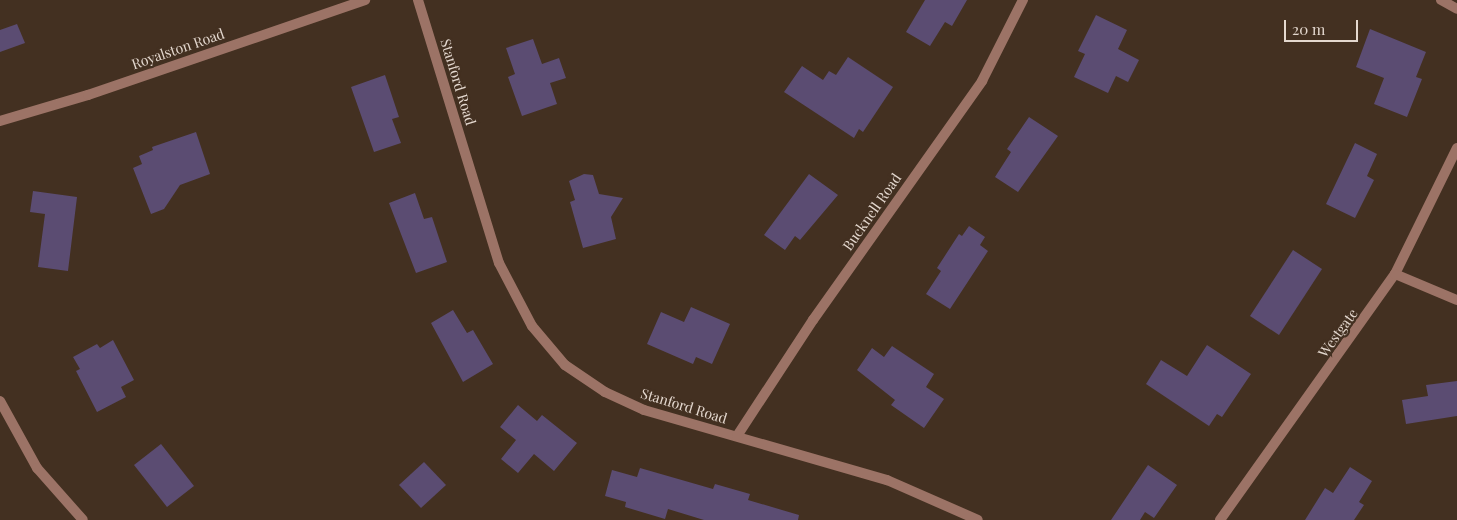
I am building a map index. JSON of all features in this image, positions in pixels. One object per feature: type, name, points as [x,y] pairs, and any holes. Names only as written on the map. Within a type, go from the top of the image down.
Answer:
[{"type":"street","name":"Royalston Road","points":[[0,121],[88,96],[365,0]]},
{"type":"street","name":"Stanford Road","points":[[418,0],[499,262],[532,326],[565,365],[605,392],[644,410],[887,480],[978,520]]},
{"type":"street","name":"Bucknell Road","points":[[737,436],[813,320],[982,81],[1023,0]]},
{"type":"street","points":[[1441,0],[1457,9]]},
{"type":"street","name":"Westgate","points":[[1220,520],[1395,274],[1457,148]]},
{"type":"street","points":[[1395,274],[1457,300]]},
{"type":"street","points":[[0,401],[37,468],[83,520]]},
{"type":"building","points":[[925,0],[967,0],[952,26],[945,22],[930,46],[906,32]]},
{"type":"building","points":[[1096,15],[1127,30],[1118,49],[1139,60],[1128,82],[1116,76],[1108,93],[1074,77],[1085,54],[1078,51]]},
{"type":"building","points":[[17,24],[25,43],[0,52],[0,30]]},
{"type":"building","points":[[1370,29],[1426,52],[1416,77],[1422,79],[1407,117],[1374,104],[1384,78],[1356,67]]},
{"type":"building","points":[[533,39],[542,64],[559,58],[566,78],[550,83],[557,104],[522,116],[508,77],[515,74],[506,48]]},
{"type":"building","points":[[848,57],[893,87],[863,132],[859,129],[854,138],[784,92],[802,66],[823,80],[829,71],[836,75]]},
{"type":"building","points":[[385,75],[399,117],[392,119],[401,143],[374,152],[351,87]]},
{"type":"building","points":[[1029,117],[1058,136],[1018,192],[995,177],[1011,152],[1007,149]]},
{"type":"building","points":[[196,132],[210,174],[180,185],[164,209],[151,214],[133,168],[142,164],[139,156],[153,150],[152,147]]},
{"type":"building","points":[[1355,143],[1377,154],[1367,176],[1374,180],[1355,218],[1326,204]]},
{"type":"building","points":[[584,174],[593,175],[599,194],[623,198],[611,217],[616,239],[583,248],[570,202],[575,200],[569,181]]},
{"type":"building","points":[[809,174],[838,195],[800,240],[795,236],[785,250],[764,235]]},
{"type":"building","points":[[33,191],[77,197],[68,271],[38,267],[45,214],[30,212]]},
{"type":"building","points":[[415,193],[424,219],[432,217],[447,262],[416,273],[389,203]]},
{"type":"building","points":[[969,226],[985,237],[980,245],[988,251],[950,309],[926,294],[941,271],[937,268],[959,234],[962,236]]},
{"type":"building","points":[[1293,250],[1322,269],[1279,335],[1250,316]]},
{"type":"building","points":[[691,307],[730,324],[712,364],[696,357],[693,364],[647,344],[661,312],[684,322]]},
{"type":"building","points":[[453,310],[467,333],[473,330],[493,364],[463,382],[431,323]]},
{"type":"building","points":[[113,340],[134,380],[121,387],[126,397],[97,412],[76,371],[80,369],[73,357],[97,344],[100,348]]},
{"type":"building","points":[[1207,345],[1251,374],[1222,417],[1217,414],[1209,426],[1146,384],[1161,360],[1187,376]]},
{"type":"building","points":[[892,346],[934,374],[926,387],[944,399],[924,428],[891,405],[895,400],[857,370],[872,348],[884,357]]},
{"type":"building","points":[[1457,381],[1457,416],[1406,424],[1402,400],[1428,396],[1426,385]]},
{"type":"building","points":[[518,405],[537,421],[542,415],[577,443],[554,471],[534,454],[518,473],[501,459],[516,440],[500,427]]},
{"type":"building","points":[[161,444],[194,486],[167,507],[134,465]]},
{"type":"building","points":[[424,462],[446,485],[421,508],[399,485]]},
{"type":"building","points":[[1148,465],[1177,485],[1154,518],[1145,512],[1140,520],[1111,520]]},
{"type":"building","points":[[1350,467],[1372,481],[1359,502],[1364,505],[1354,520],[1305,520],[1325,488],[1333,493]]},
{"type":"building","points":[[640,468],[713,489],[715,484],[750,494],[748,500],[799,515],[798,520],[704,520],[668,509],[665,519],[625,507],[626,502],[605,496],[612,470],[637,477]]}]
